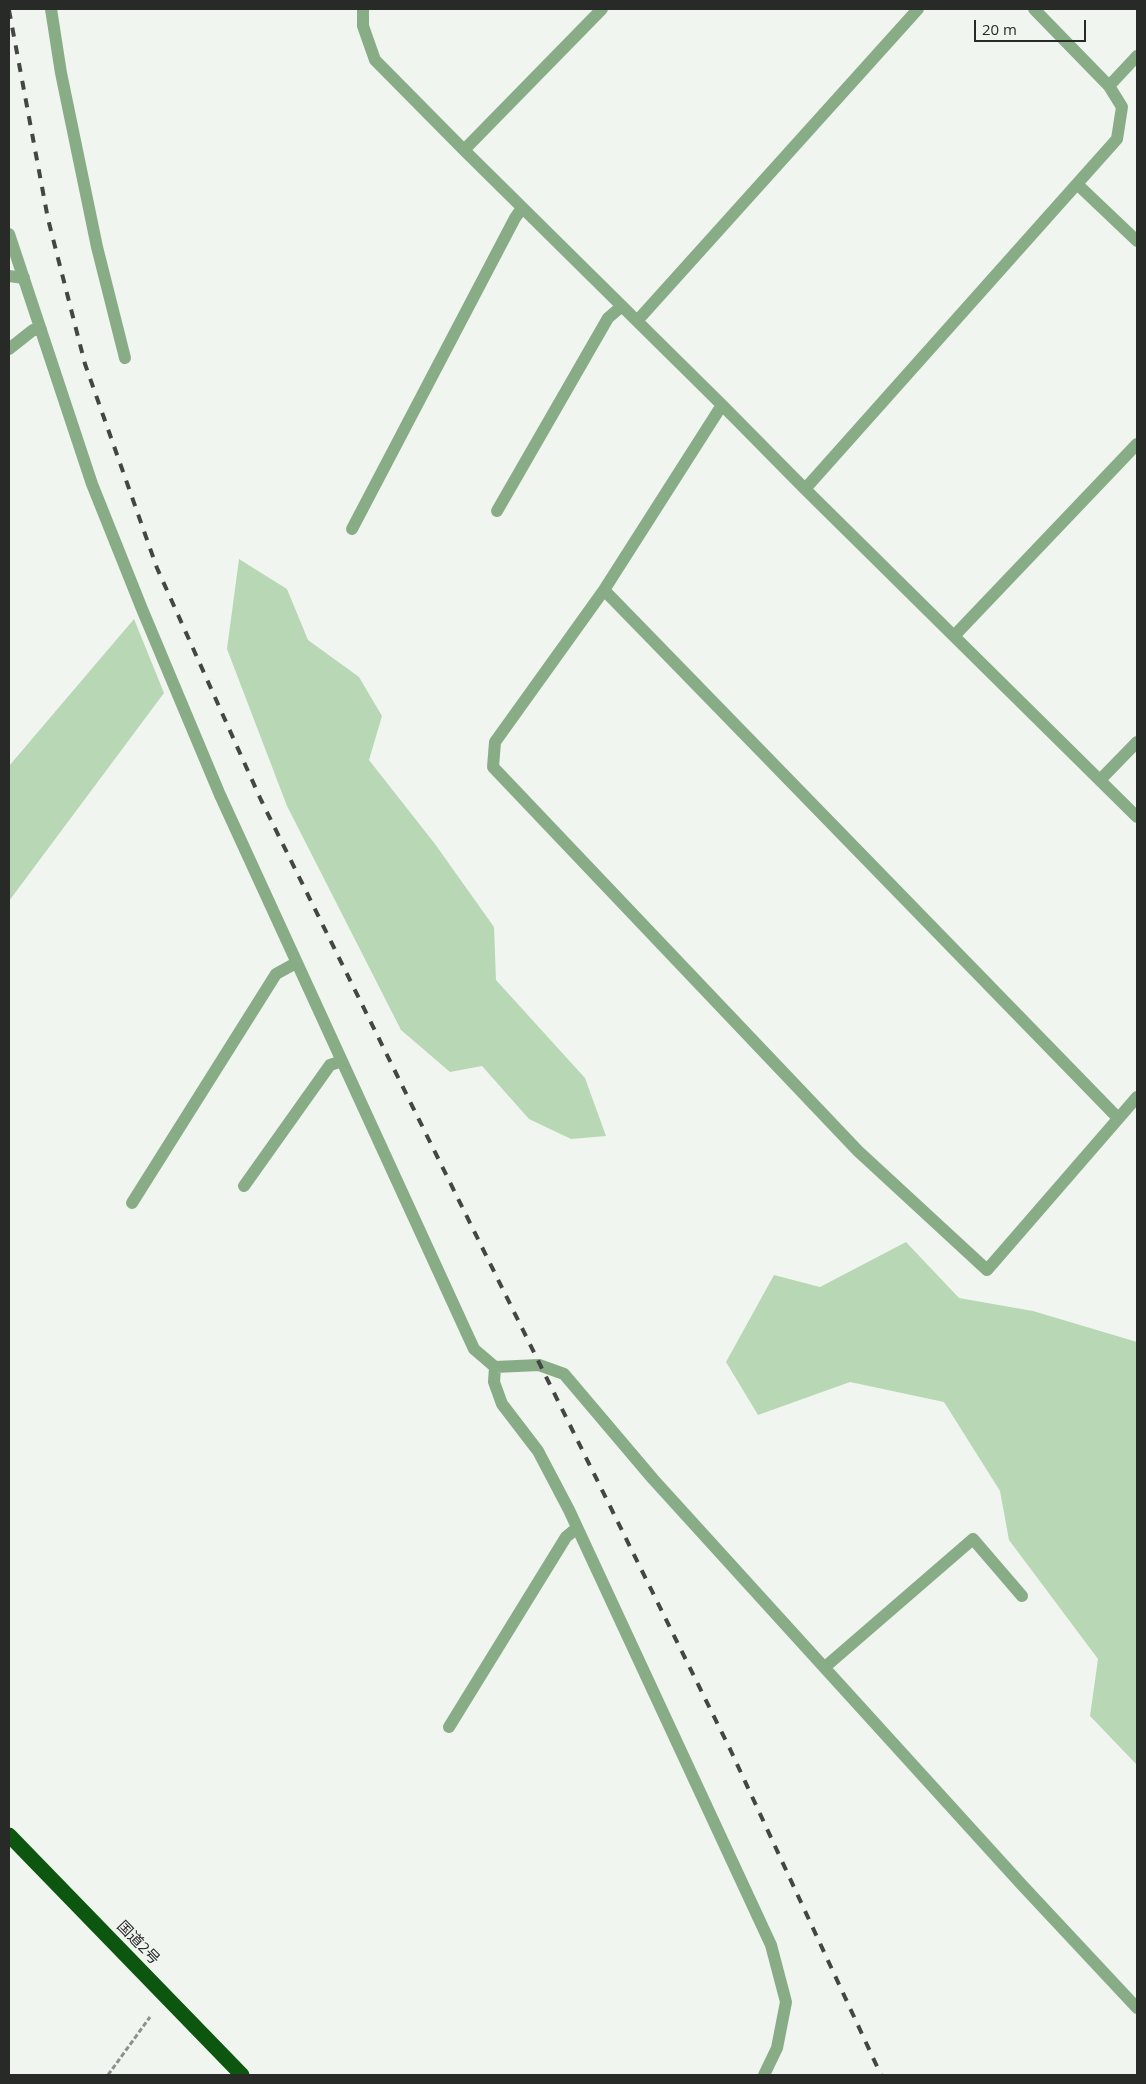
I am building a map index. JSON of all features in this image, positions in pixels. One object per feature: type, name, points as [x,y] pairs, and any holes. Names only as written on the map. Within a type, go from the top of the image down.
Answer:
[{"type":"highway","name":"国道2号","points":[[9,1835],[242,2075]]},
{"type":"street","points":[[51,9],[61,73],[97,247],[125,358]]},
{"type":"street","points":[[363,9],[363,26],[375,60],[1137,817]]},
{"type":"street","points":[[464,150],[602,9]]},
{"type":"street","points":[[636,321],[918,9]]},
{"type":"street","points":[[805,489],[1116,139],[1122,107],[1109,86],[1034,9]]},
{"type":"street","points":[[1109,86],[1137,56]]},
{"type":"street","points":[[1077,184],[1137,241]]},
{"type":"street","points":[[352,528],[522,208]]},
{"type":"street","points":[[9,234],[92,484],[142,609],[220,795],[474,1349],[495,1367],[539,1365],[564,1374],[653,1479],[825,1666],[1022,1885],[1137,2008]]},
{"type":"street","points":[[9,276],[24,278]]},
{"type":"street","points":[[496,511],[608,318],[622,306]]},
{"type":"street","points":[[9,349],[33,330],[42,330]]},
{"type":"street","points":[[722,404],[604,590],[495,742],[493,767],[858,1151],[987,1270],[1137,1096]]},
{"type":"street","points":[[954,636],[1137,444]]},
{"type":"street","points":[[604,590],[1118,1117]]},
{"type":"street","points":[[1100,780],[1137,742]]},
{"type":"street","points":[[132,1202],[276,974],[296,963]]},
{"type":"street","points":[[244,1186],[330,1065],[342,1061]]},
{"type":"street","points":[[495,1367],[494,1382],[502,1404],[538,1451],[577,1528],[771,1946],[786,2002],[777,2048],[764,2075]]},
{"type":"street","points":[[449,1727],[566,1537],[577,1528]]},
{"type":"street","points":[[825,1666],[973,1540],[1022,1596]]},
{"type":"path","points":[[108,2075],[145,2021],[169,1999]]},
{"type":"green space","points":[[239,559],[287,589],[308,640],[359,677],[382,716],[369,760],[435,844],[494,927],[496,980],[585,1078],[606,1136],[571,1139],[529,1119],[482,1066],[450,1072],[401,1030],[287,806],[227,649]]},
{"type":"green space","points":[[134,619],[164,693],[9,901],[9,766]]},
{"type":"green space","points":[[906,1242],[959,1298],[1033,1311],[1137,1342],[1137,1765],[1090,1716],[1098,1659],[1009,1540],[1000,1491],[944,1402],[850,1382],[758,1415],[726,1362],[774,1275],[820,1287]]},
{"type":"railway","points":[[9,10],[48,219],[85,364],[157,568],[261,800],[730,1749],[881,2075]]}]
